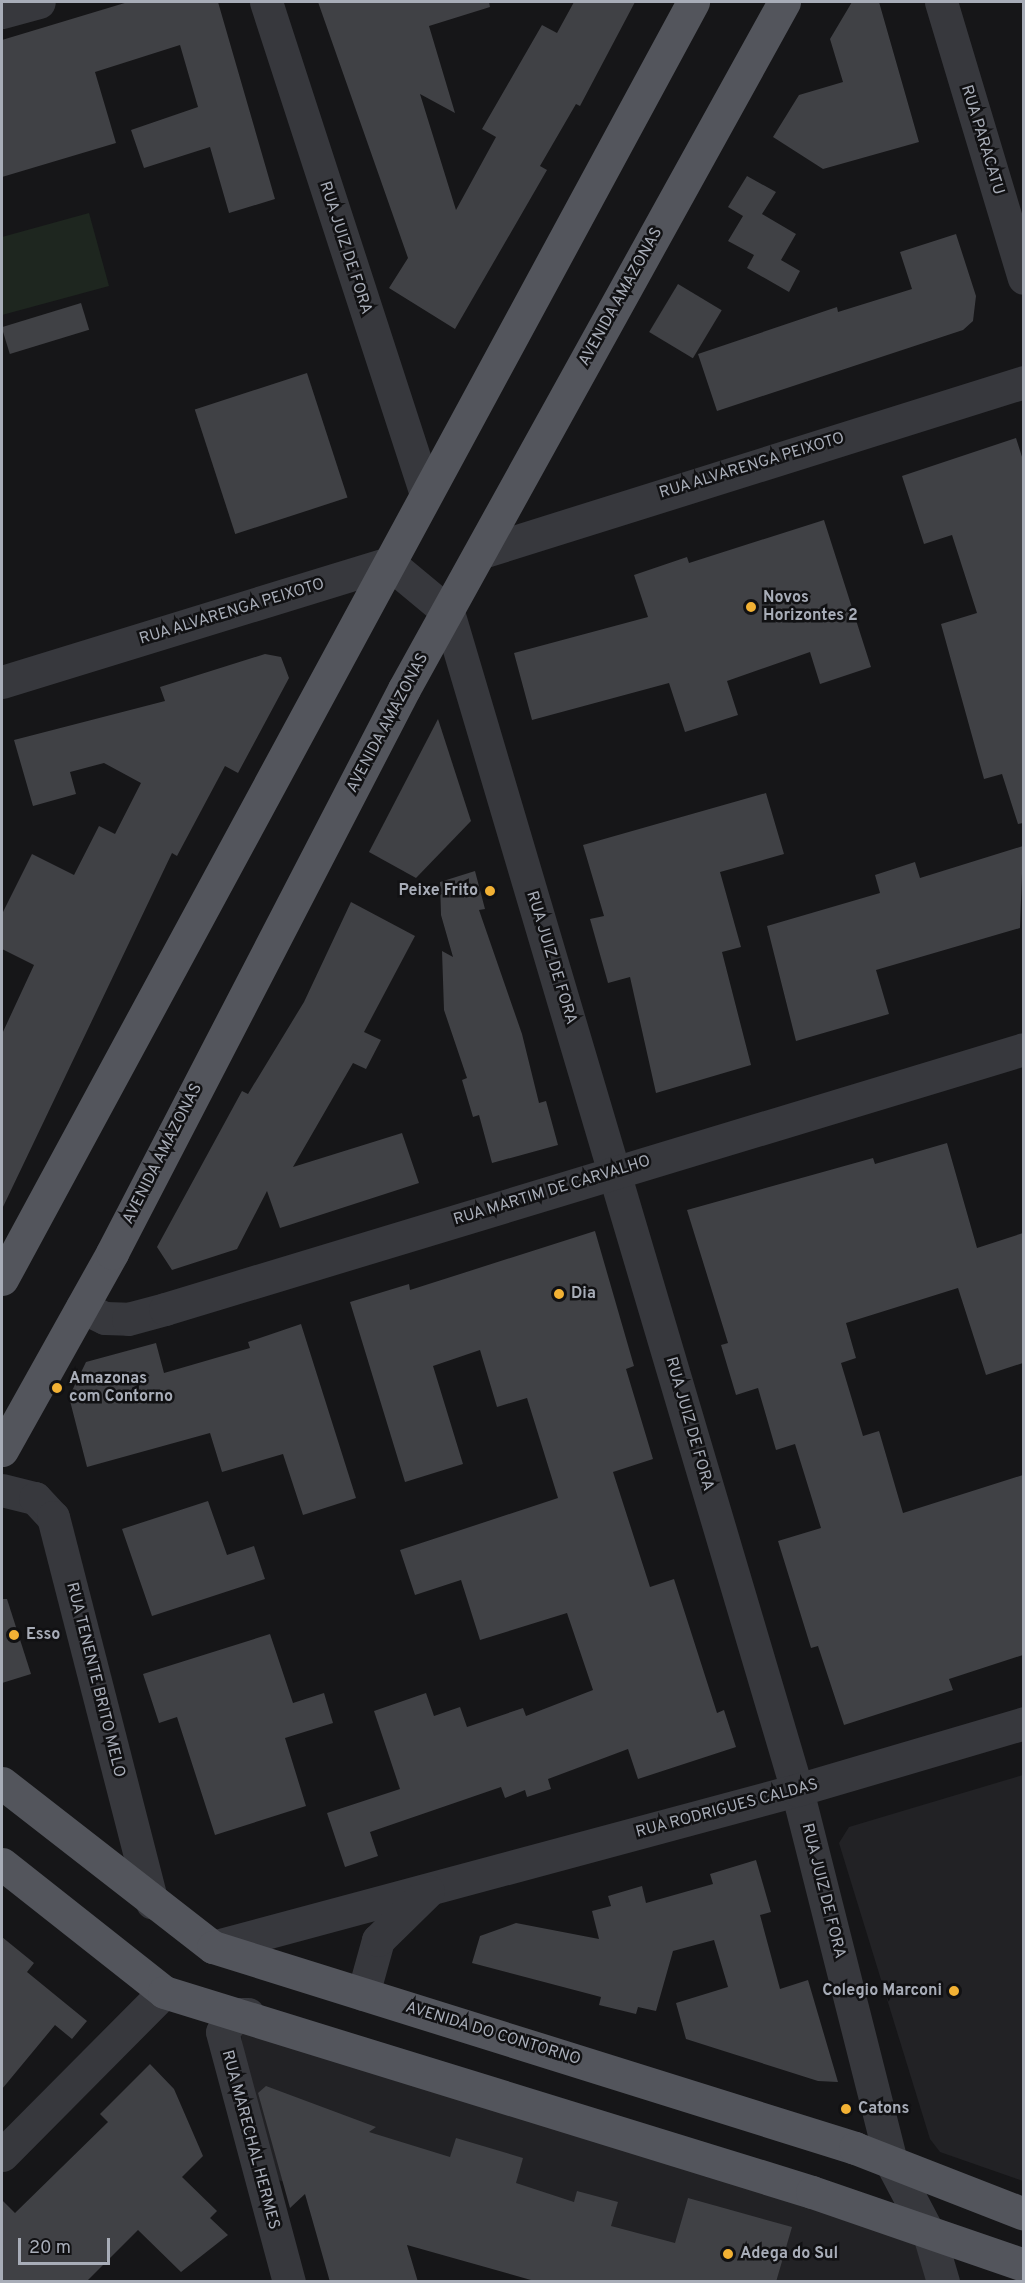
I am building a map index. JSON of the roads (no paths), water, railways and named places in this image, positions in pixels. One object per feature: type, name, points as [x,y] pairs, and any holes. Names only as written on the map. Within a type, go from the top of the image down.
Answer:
[{"type":"main road","points":[[2,1279],[15,1241],[389,563],[693,2]]},
{"type":"main road","name":"AVENIDA AMAZONAS","points":[[2,1450],[82,1307],[448,612],[783,2]]},
{"type":"main road","name":"AVENIDA DO CONTORNO","points":[[2,1783],[152,1903],[213,1947],[891,2162],[1023,2214]]},
{"type":"main road","points":[[2,1864],[164,1992],[211,2009],[248,2014],[1023,2265]]},
{"type":"street","points":[[2,12],[39,2]]},
{"type":"street","name":"RUA JUIZ DE FORA","points":[[266,2],[408,445],[426,494]]},
{"type":"street","name":"RUA PARACATU","points":[[941,2],[1023,278]]},
{"type":"street","name":"RUA ALVARENGA PEIXOTO","points":[[482,552],[1023,382]]},
{"type":"street","points":[[389,563],[448,612]]},
{"type":"street","name":"RUA ALVARENGA PEIXOTO","points":[[2,682],[389,563]]},
{"type":"street","name":"RUA JUIZ DE FORA","points":[[448,612],[797,1790],[891,2162],[928,2234],[943,2282]]},
{"type":"street","name":"RUA MARTIM DE CARVALHO","points":[[82,1307],[105,1318],[128,1319],[1023,1048]]},
{"type":"street","name":"RUA TENENTE BRITO MELO","points":[[2,1490],[35,1498],[53,1517],[152,1903]]},
{"type":"street","name":"RUA RODRIGUES CALDAS","points":[[213,1947],[797,1790],[1023,1723]]},
{"type":"street","name":"RUA RODRIGUES CALDAS","points":[[363,1994],[378,1940],[430,1890]]},
{"type":"street","points":[[2,2155],[164,1992]]},
{"type":"street","name":"RUA MARECHAL HERMES","points":[[248,2014],[237,2014],[222,2032],[289,2282]]},
{"type":"place","name":"Novos Horizontes 2","points":[[751,607]]},
{"type":"place","name":"Peixe Frito","points":[[490,891]]},
{"type":"place","name":"Dia","points":[[559,1294]]},
{"type":"place","name":"Amazonas com Contorno","points":[[57,1388]]},
{"type":"place","name":"Esso","points":[[14,1635]]},
{"type":"place","name":"Colegio Marconi","points":[[954,1991]]},
{"type":"place","name":"Catons","points":[[846,2109]]},
{"type":"place","name":"Adega do Sul","points":[[728,2254]]}]
